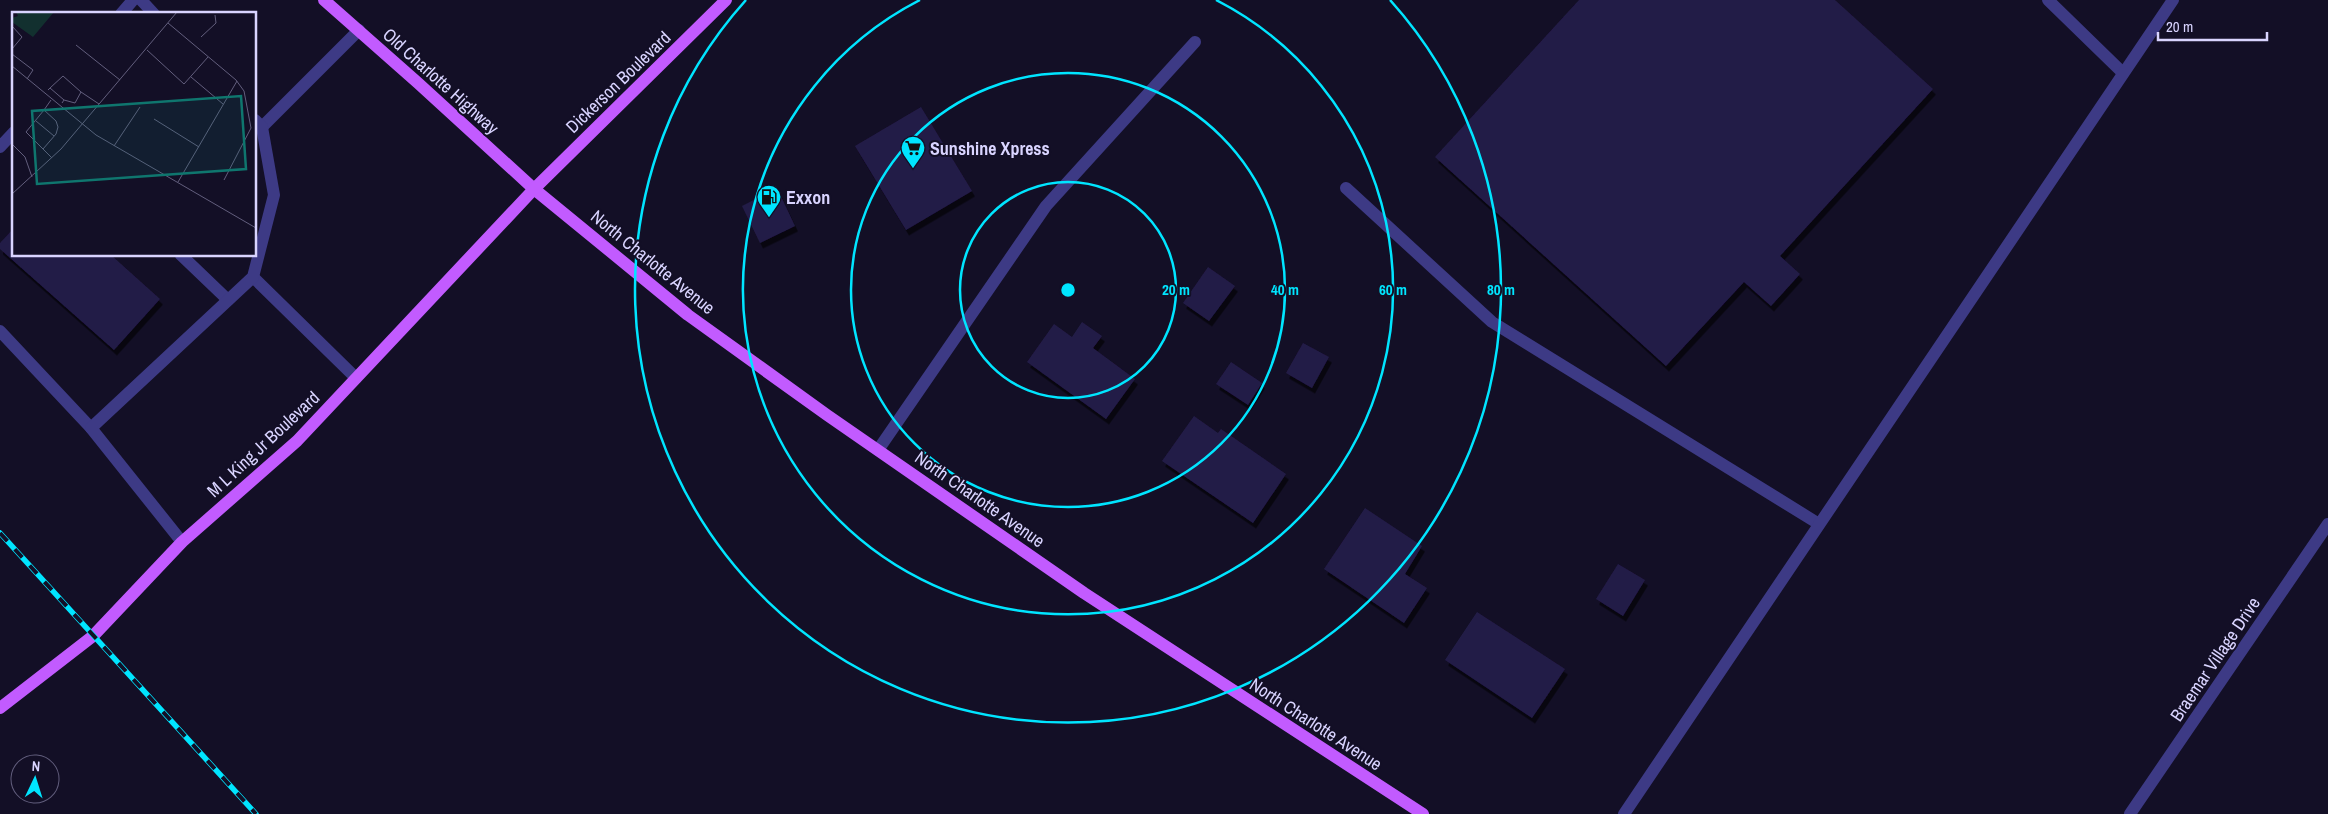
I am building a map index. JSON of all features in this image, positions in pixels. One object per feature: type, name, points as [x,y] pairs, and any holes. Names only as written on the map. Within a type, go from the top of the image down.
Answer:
[{"type":"main road","name":"Old Charlotte Highway","points":[[324,0],[534,189]]},
{"type":"main road","name":"Dickerson Boulevard","points":[[534,189],[726,0]]},
{"type":"main road","name":"M L King Jr Boulevard","points":[[0,708],[93,636],[182,542],[297,441],[534,189]]},
{"type":"main road","name":"North Charlotte Avenue","points":[[534,189],[688,315],[878,450],[1084,593],[1423,814]]},
{"type":"street","points":[[123,12],[133,0]]},
{"type":"street","points":[[141,0],[152,12]]},
{"type":"street","points":[[2048,0],[2122,73]]},
{"type":"street","points":[[1624,814],[2173,0]]},
{"type":"street","points":[[91,428],[253,277],[274,195],[258,123],[358,30]]},
{"type":"street","points":[[878,450],[1046,206],[1195,42]]},
{"type":"street","points":[[0,148],[12,134]]},
{"type":"street","points":[[1346,188],[1492,322],[1820,524]]},
{"type":"street","points":[[182,256],[228,300]]},
{"type":"street","points":[[253,277],[356,378]]},
{"type":"street","points":[[0,331],[91,428],[182,542]]},
{"type":"street","name":"Braemar Village Drive","points":[[2130,814],[2328,524]]},
{"type":"building","points":[[1579,0],[1835,0],[1933,89],[1780,256],[1800,274],[1771,306],[1744,282],[1666,366],[1435,157]]},
{"type":"building","name":"Sunshine Xpress","points":[[921,107],[972,191],[906,230],[855,146]]},
{"type":"building","points":[[777,188],[795,226],[760,243],[742,206]]},
{"type":"building","points":[[12,230],[12,256],[112,256],[160,299],[114,350],[0,249],[0,243]]},
{"type":"building","points":[[1208,267],[1235,286],[1209,321],[1183,303]]},
{"type":"building","points":[[1082,322],[1102,336],[1093,348],[1135,379],[1106,419],[1027,362],[1054,324],[1072,337]]},
{"type":"building","points":[[1303,343],[1329,357],[1312,388],[1286,373]]},
{"type":"building","points":[[1231,362],[1262,383],[1248,405],[1216,384]]},
{"type":"building","points":[[1194,416],[1218,433],[1221,429],[1286,474],[1253,523],[1162,461]]},
{"type":"building","points":[[1365,508],[1422,546],[1405,574],[1427,588],[1404,623],[1324,569]]},
{"type":"building","points":[[1618,564],[1645,580],[1623,616],[1596,599]]},
{"type":"building","points":[[1477,612],[1565,669],[1532,718],[1445,660]]},
{"type":"railway","points":[[0,533],[256,814]]},
{"type":"place","name":"Sunshine Xpress","points":[[913,169]]},
{"type":"place","name":"Exxon","points":[[769,218]]}]
